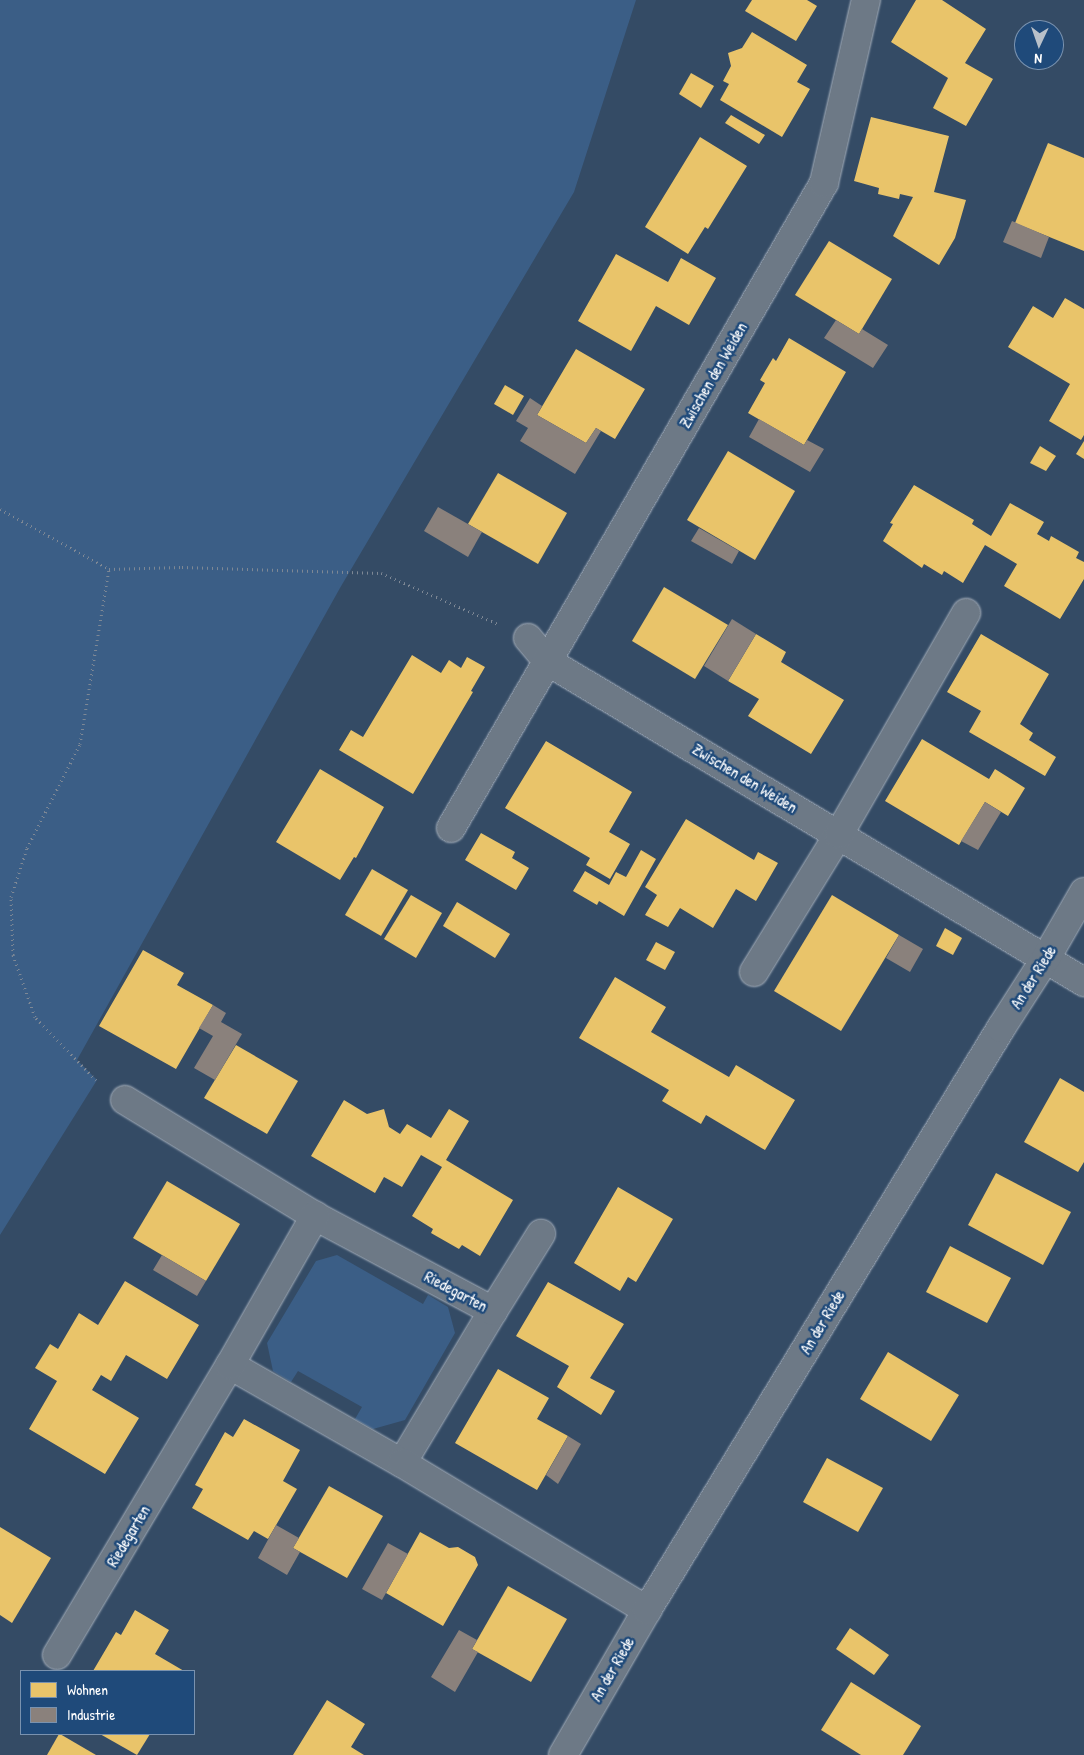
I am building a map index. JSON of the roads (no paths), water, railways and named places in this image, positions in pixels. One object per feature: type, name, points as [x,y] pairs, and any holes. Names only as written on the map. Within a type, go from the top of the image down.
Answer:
[{"type":"street","name":"Zwischen den Weiden","points":[[451,828],[824,183],[866,0]]},
{"type":"street","points":[[754,972],[839,834],[966,613]]},
{"type":"street","name":"Zwischen den Weiden","points":[[528,638],[547,661],[1084,982]]},
{"type":"street","name":"An der Riede","points":[[562,1755],[647,1610],[1001,1028],[1046,958],[1084,892]]},
{"type":"street","name":"Riedegarten","points":[[125,1100],[315,1216],[493,1311],[402,1463]]},
{"type":"street","name":"Riedegarten","points":[[57,1654],[230,1365],[315,1216]]},
{"type":"street","points":[[493,1311],[541,1234]]},
{"type":"street","points":[[230,1365],[402,1463],[647,1610]]}]
